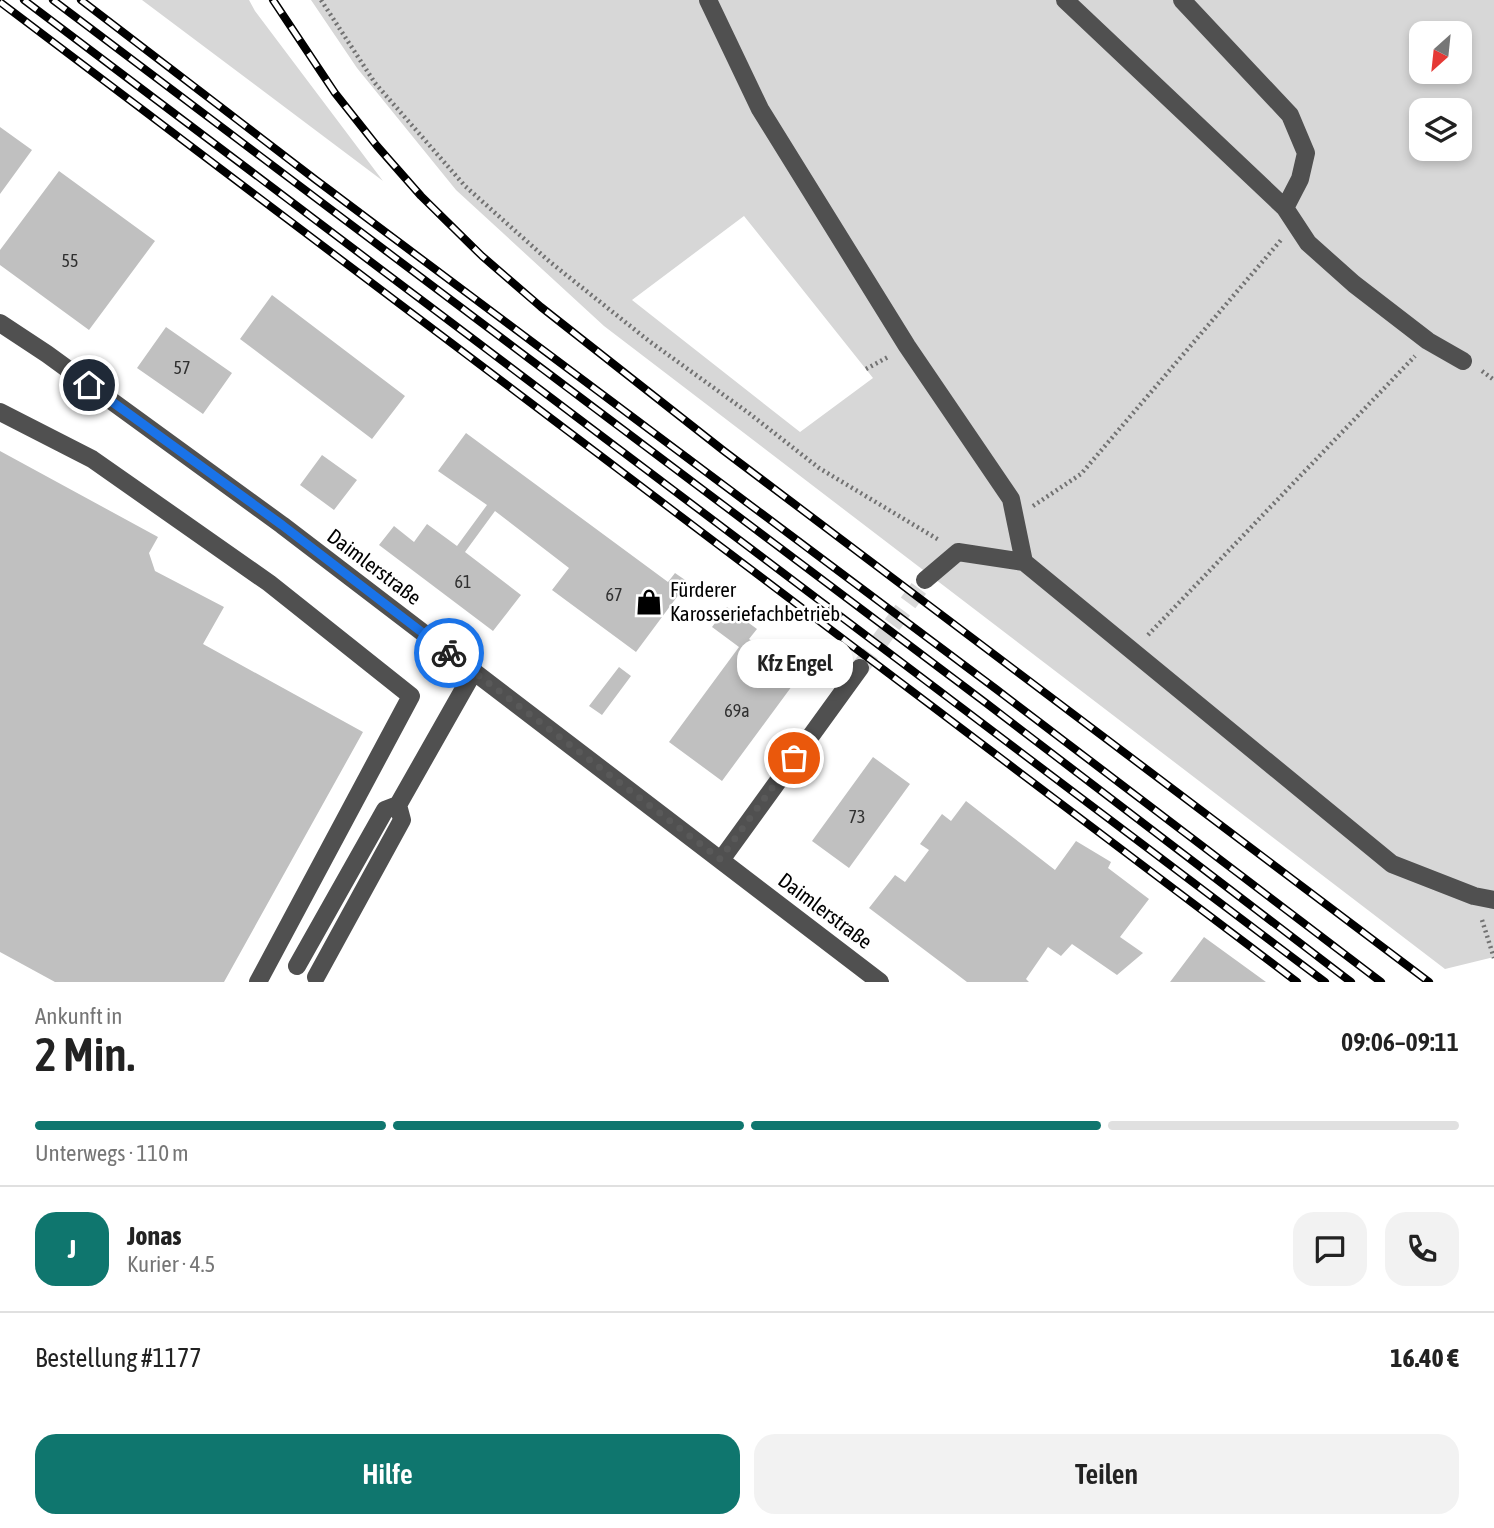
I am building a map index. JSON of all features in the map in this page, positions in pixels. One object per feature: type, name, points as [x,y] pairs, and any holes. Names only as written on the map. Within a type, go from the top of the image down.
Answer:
[{"type":"street","points":[[708,0],[760,109],[907,346],[1011,499],[1024,562]]},
{"type":"street","points":[[1065,0],[1285,208],[1308,243],[1427,341],[1463,360]]},
{"type":"street","points":[[1182,0],[1290,115],[1306,153],[1300,179],[1285,208]]},
{"type":"street","name":"Daimlerstraße","points":[[0,323],[174,445],[880,982]]},
{"type":"street","points":[[0,412],[92,459],[269,583],[411,696],[258,982]]},
{"type":"street","points":[[925,580],[958,552],[1024,562],[1392,864],[1474,896],[1494,900]]},
{"type":"street","points":[[720,859],[860,668]]},
{"type":"street","points":[[297,966],[385,810],[398,805],[474,671]]},
{"type":"street","points":[[274,953],[320,980],[402,820],[398,805]]},
{"type":"path","points":[[321,0],[375,83],[402,114],[465,186],[550,262],[649,341],[819,468],[958,552]]},
{"type":"path","points":[[1015,518],[1081,474],[1295,223]]},
{"type":"path","points":[[1133,651],[1427,341]]},
{"type":"path","points":[[1474,896],[1494,958]]},
{"type":"shaded area","points":[[142,0],[249,0],[383,181]]},
{"type":"shaded area","points":[[311,0],[1494,0],[1494,957],[1445,969],[604,326],[456,190],[357,68]],"holes":[[[744,216],[873,378],[800,432],[632,300]]]},
{"type":"building","points":[[0,127],[32,150],[0,194]]},
{"type":"building","points":[[59,171],[155,241],[89,330],[0,265],[0,250]]},
{"type":"building","points":[[272,295],[405,396],[372,439],[240,339]]},
{"type":"building","points":[[166,327],[232,373],[203,414],[137,368]]},
{"type":"building","points":[[466,433],[668,582],[675,573],[688,582],[636,652],[552,590],[569,568],[495,511],[465,552],[521,595],[493,631],[379,545],[394,526],[414,542],[427,524],[457,546],[487,505],[438,471]]},
{"type":"building","points":[[0,451],[158,537],[149,553],[155,571],[224,607],[203,644],[363,732],[224,982],[55,982],[0,952]]},
{"type":"building","points":[[322,455],[357,480],[334,510],[300,485]]},
{"type":"building","points":[[727,607],[757,629],[749,639],[792,670],[784,680],[792,686],[722,781],[669,742],[739,647],[712,627]]},
{"type":"building","points":[[619,667],[631,676],[602,715],[589,706]]},
{"type":"building","points":[[873,757],[910,784],[849,868],[812,841]]},
{"type":"building","points":[[966,801],[1055,870],[1076,841],[1111,862],[1108,868],[1149,899],[1120,937],[1143,953],[1117,975],[1072,944],[1061,956],[1048,947],[1026,979],[1029,982],[967,982],[869,908],[895,875],[905,882],[929,850],[920,844],[942,814],[951,821]]},
{"type":"building","points":[[1204,937],[1266,982],[1170,982]]},
{"type":"tunnel","points":[[860,668],[925,580]]},
{"type":"railway","points":[[24,0],[1325,982]]},
{"type":"railway","points":[[53,0],[986,703],[1351,982]]},
{"type":"railway","points":[[81,0],[1381,982]]},
{"type":"railway","points":[[273,0],[335,93],[377,146],[421,196],[482,256],[541,307],[724,451],[1429,982]]},
{"type":"railway","points":[[0,2],[1297,982]]},
{"type":"way so far","points":[[449,653],[720,859],[794,758]]},
{"type":"place","name":"Fürderer Karosseriefachbetrieb","points":[[649,602]]},
{"type":"place","name":"Kfz Engel","points":[[794,758]]},
{"type":"route","points":[[89,385],[282,525],[449,653]]}]
